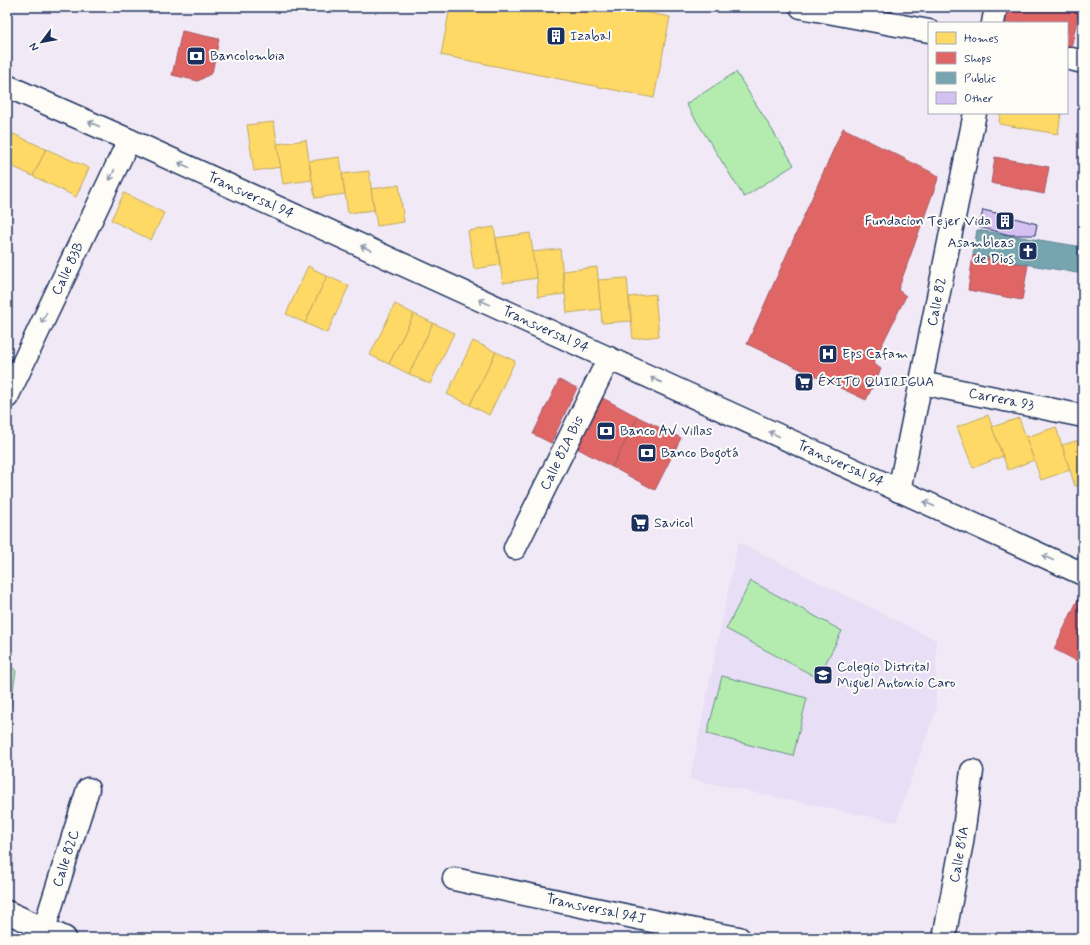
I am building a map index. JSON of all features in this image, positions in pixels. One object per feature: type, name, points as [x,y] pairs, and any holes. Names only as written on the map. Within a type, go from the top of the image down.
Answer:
[{"type":"street","points":[[801,7],[928,31]]},
{"type":"street","points":[[993,22],[996,7]]},
{"type":"street","points":[[1068,58],[1083,62]]},
{"type":"street","name":"Transversal 94","points":[[9,91],[129,140],[1083,574]]},
{"type":"street","name":"Calle 82","points":[[899,491],[975,114]]},
{"type":"street","name":"Calle 83B","points":[[7,397],[129,140]]},
{"type":"street","name":"Calle 82A Bis","points":[[515,548],[609,358]]},
{"type":"street","name":"Carrera 93","points":[[921,383],[1083,416]]},
{"type":"street","name":"Calle 81A","points":[[944,938],[962,842],[972,771]]},
{"type":"street","name":"Calle 82C","points":[[44,929],[88,789]]},
{"type":"street","name":"Transversal 94J","points":[[454,879],[688,933],[739,938]]},
{"type":"street","points":[[7,912],[65,938]]},
{"type":"shaded area","points":[[943,7],[976,7],[975,14]]},
{"type":"shaded area","name":"Colegio Distrital Miguel Antonio Caro","points":[[738,542],[936,640],[936,710],[896,822],[690,779]]},
{"type":"green space","points":[[736,72],[794,165],[744,197],[686,104]]},
{"type":"green space","points":[[751,581],[842,631],[818,678],[726,629]]},
{"type":"green space","points":[[7,662],[16,671],[7,727]]},
{"type":"green space","points":[[722,676],[807,698],[793,756],[707,734]]},
{"type":"building: Homes","name":"Izabal","points":[[450,7],[618,7],[670,17],[654,98],[441,55]]},
{"type":"building: Homes","points":[[1000,114],[1061,114],[1058,134],[999,124]]},
{"type":"building: Homes","points":[[274,122],[281,167],[254,171],[247,125]]},
{"type":"building: Homes","points":[[7,131],[46,149],[33,176],[7,164]]},
{"type":"building: Homes","points":[[306,140],[312,180],[283,184],[277,144]]},
{"type":"building: Homes","points":[[46,149],[89,168],[76,197],[33,176]]},
{"type":"building: Homes","points":[[340,157],[345,194],[315,198],[309,161]]},
{"type":"building: Homes","points":[[369,171],[374,210],[348,213],[342,174]]},
{"type":"building: Homes","points":[[399,185],[404,222],[377,226],[371,189]]},
{"type":"building: Homes","points":[[124,193],[164,213],[151,240],[111,220]]},
{"type":"building: Homes","points":[[494,227],[500,265],[474,269],[468,231]]},
{"type":"building: Homes","points":[[530,233],[537,278],[503,283],[496,238]]},
{"type":"building: Homes","points":[[560,249],[565,294],[538,297],[537,278],[532,252]]},
{"type":"building: Homes","points":[[308,266],[327,276],[305,323],[286,314]]},
{"type":"building: Homes","points":[[597,267],[601,309],[567,313],[563,271]]},
{"type":"building: Homes","points":[[327,276],[349,286],[327,333],[305,323]]},
{"type":"building: Homes","points":[[627,278],[631,321],[602,323],[598,280]]},
{"type":"building: Homes","points":[[655,294],[659,336],[633,339],[629,297]]},
{"type":"building: Homes","points":[[395,304],[414,314],[389,364],[370,355]]},
{"type":"building: Homes","points":[[414,314],[433,323],[409,374],[389,364]]},
{"type":"building: Homes","points":[[433,323],[454,333],[430,384],[409,374]]},
{"type":"building: Homes","points":[[473,341],[496,352],[470,405],[447,394]]},
{"type":"building: Homes","points":[[496,352],[515,361],[489,415],[470,405]]},
{"type":"building: Homes","points":[[988,415],[1003,456],[973,468],[957,427]]},
{"type":"building: Homes","points":[[1019,418],[1034,460],[1008,470],[992,427]]},
{"type":"building: Homes","points":[[1056,427],[1070,470],[1041,480],[1026,437]]},
{"type":"building: Homes","points":[[1083,439],[1083,484],[1075,486],[1062,445]]},
{"type":"building: Shops","points":[[997,7],[1080,7],[1069,57],[1068,22],[994,22]]},
{"type":"building: Shops","name":"Bancolombia","points":[[182,31],[219,39],[212,73],[198,81],[172,75]]},
{"type":"building: Shops","points":[[843,128],[939,176],[898,290],[906,296],[873,363],[881,369],[866,400],[747,344]]},
{"type":"building: Shops","points":[[995,157],[1049,167],[1044,194],[991,183]]},
{"type":"building: Shops","points":[[973,255],[1028,265],[1022,300],[968,290]]},
{"type":"building: Shops","points":[[559,380],[577,388],[551,443],[533,434]]},
{"type":"building: Shops","name":"Banco AV Villas","points":[[599,396],[638,417],[612,467],[573,446]]},
{"type":"building: Shops","name":"Banco Bogotá","points":[[638,417],[681,438],[655,490],[612,467]]},
{"type":"building: Shops","points":[[1080,595],[1083,597],[1083,654],[1079,662],[1054,649]]},
{"type":"building: Public","name":"Asambleas de Dios","points":[[977,230],[1083,247],[1083,274],[973,255]]},
{"type":"building: Other","name":"Fundacion Tejer Vida","points":[[983,210],[1037,224],[1035,235],[1010,235],[979,227]]},
{"type":"place","name":"Izabal","points":[[556,36]]},
{"type":"place","name":"Bancolombia","points":[[196,56]]},
{"type":"place","name":"Fundacion Tejer Vida","points":[[1005,221]]},
{"type":"place","name":"Asambleas de Dios","points":[[1028,251]]},
{"type":"place","name":"Eps Cafam","points":[[828,354]]},
{"type":"place","name":"ÉXITO QUIRIGUA","points":[[804,382]]},
{"type":"place","name":"Banco AV Villas","points":[[606,431]]},
{"type":"place","name":"Banco Bogotá","points":[[647,453]]},
{"type":"place","name":"Savicol","points":[[640,523]]},
{"type":"place","name":"Colegio Distrital Miguel Antonio Caro","points":[[823,675]]}]
